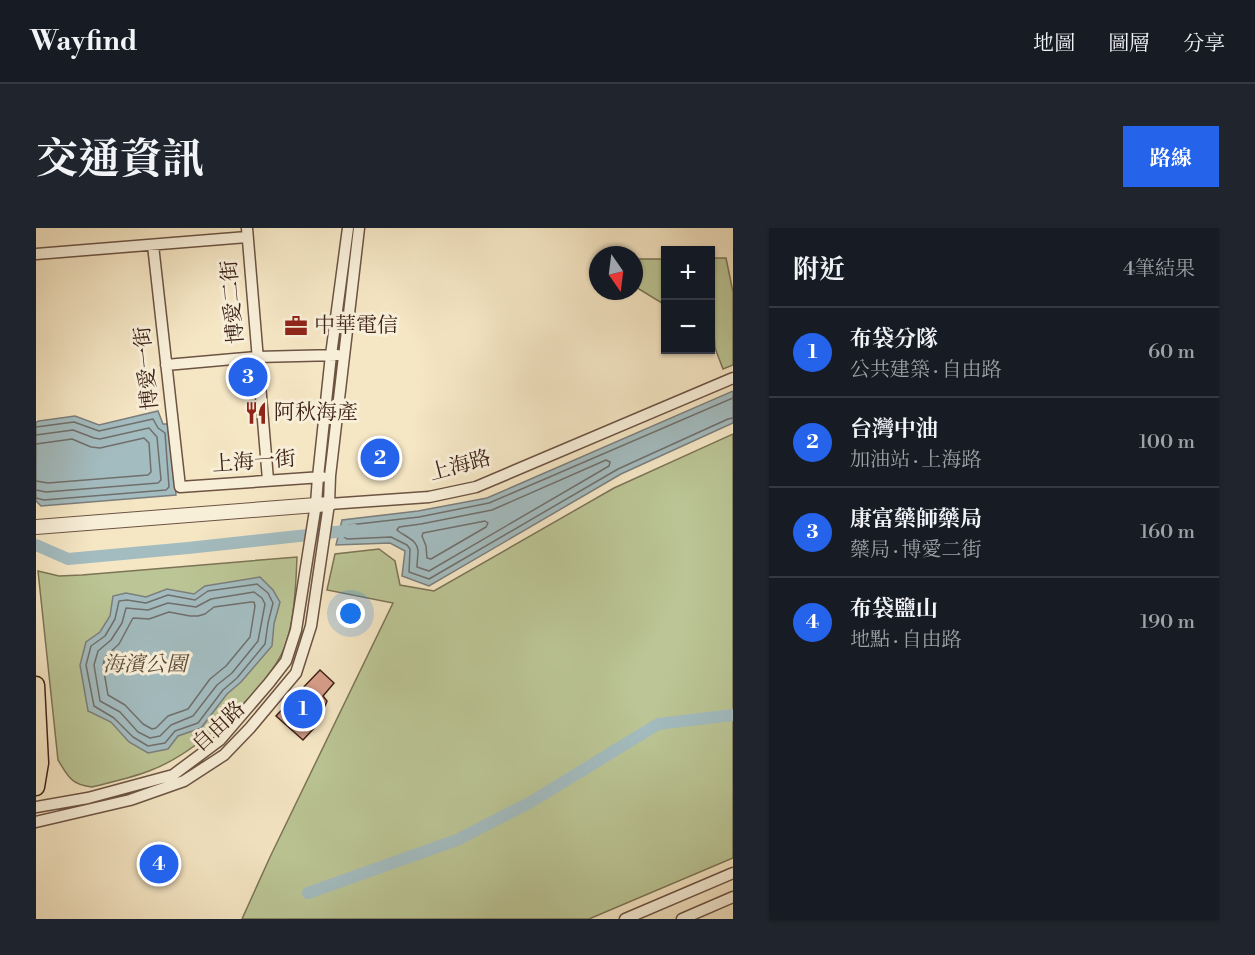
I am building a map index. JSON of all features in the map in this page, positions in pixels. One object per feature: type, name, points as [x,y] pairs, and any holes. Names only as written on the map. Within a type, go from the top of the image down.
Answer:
[{"type":"main road","points":[[36,685],[38,763],[36,786]]},
{"type":"street","points":[[321,511],[318,477],[348,228]]},
{"type":"street","points":[[321,511],[330,476],[359,228]]},
{"type":"street","points":[[36,254],[153,244],[247,232]]},
{"type":"street","name":"博愛二街","points":[[247,232],[257,357],[273,480]]},
{"type":"street","name":"博愛一街","points":[[153,244],[180,487]]},
{"type":"street","points":[[166,365],[257,357],[343,356]]},
{"type":"street","name":"上海路","points":[[36,527],[321,511],[429,497],[476,487],[733,378]]},
{"type":"street","name":"上海一街","points":[[180,487],[330,476]]},
{"type":"street","name":"自由路","points":[[36,807],[88,798],[173,774],[220,740],[286,661],[296,630],[309,553],[321,511]]},
{"type":"street","name":"自由路","points":[[36,822],[130,800],[184,781],[224,755],[250,728],[296,673],[311,626],[322,554],[321,511]]},
{"type":"street","points":[[625,919],[733,873]]},
{"type":"street","points":[[682,919],[733,897]]},
{"type":"green space","points":[[715,258],[726,258],[733,292],[733,365],[723,369],[715,348]]},
{"type":"green space","points":[[643,259],[661,259],[661,303],[643,292]]},
{"type":"green space","points":[[733,434],[733,858],[589,919],[242,919],[393,603],[327,590],[335,554],[379,549],[395,561],[400,585],[434,591],[614,488]]},
{"type":"green space","name":"海濱公園","points":[[297,557],[294,608],[285,645],[271,671],[241,706],[185,752],[149,771],[92,787],[79,784],[71,779],[58,760],[38,571],[59,576],[82,575]]},
{"type":"water","points":[[733,391],[733,423],[621,474],[429,586],[402,576],[405,551],[390,543],[336,545],[342,520],[418,511],[487,498]]},
{"type":"water","points":[[158,411],[163,424],[170,424],[176,495],[41,506],[36,501],[36,422],[75,416],[99,425]]},
{"type":"water","points":[[260,577],[273,590],[280,602],[274,624],[272,646],[241,682],[227,694],[201,728],[178,736],[168,749],[148,753],[129,742],[111,722],[88,711],[80,665],[86,642],[100,632],[110,616],[113,596],[126,593],[146,597],[167,589],[194,594],[205,586]]},
{"type":"building","points":[[320,670],[334,683],[323,696],[327,701],[317,725],[303,740],[276,716]]},
{"type":"waterway","points":[[36,545],[68,559],[354,530]]},
{"type":"waterway","points":[[308,893],[457,840],[531,802],[658,724],[733,715]]},
{"type":"place","name":"中華電信","points":[[296,326]]},
{"type":"place","name":"康富藥師藥局","points":[[248,377]]},
{"type":"place","name":"阿秋海產","points":[[256,413]]},
{"type":"place","name":"台灣中油","points":[[380,458]]},
{"type":"place","name":"布袋分隊","points":[[303,709]]},
{"type":"place","name":"布袋鹽山","points":[[159,864]]}]
